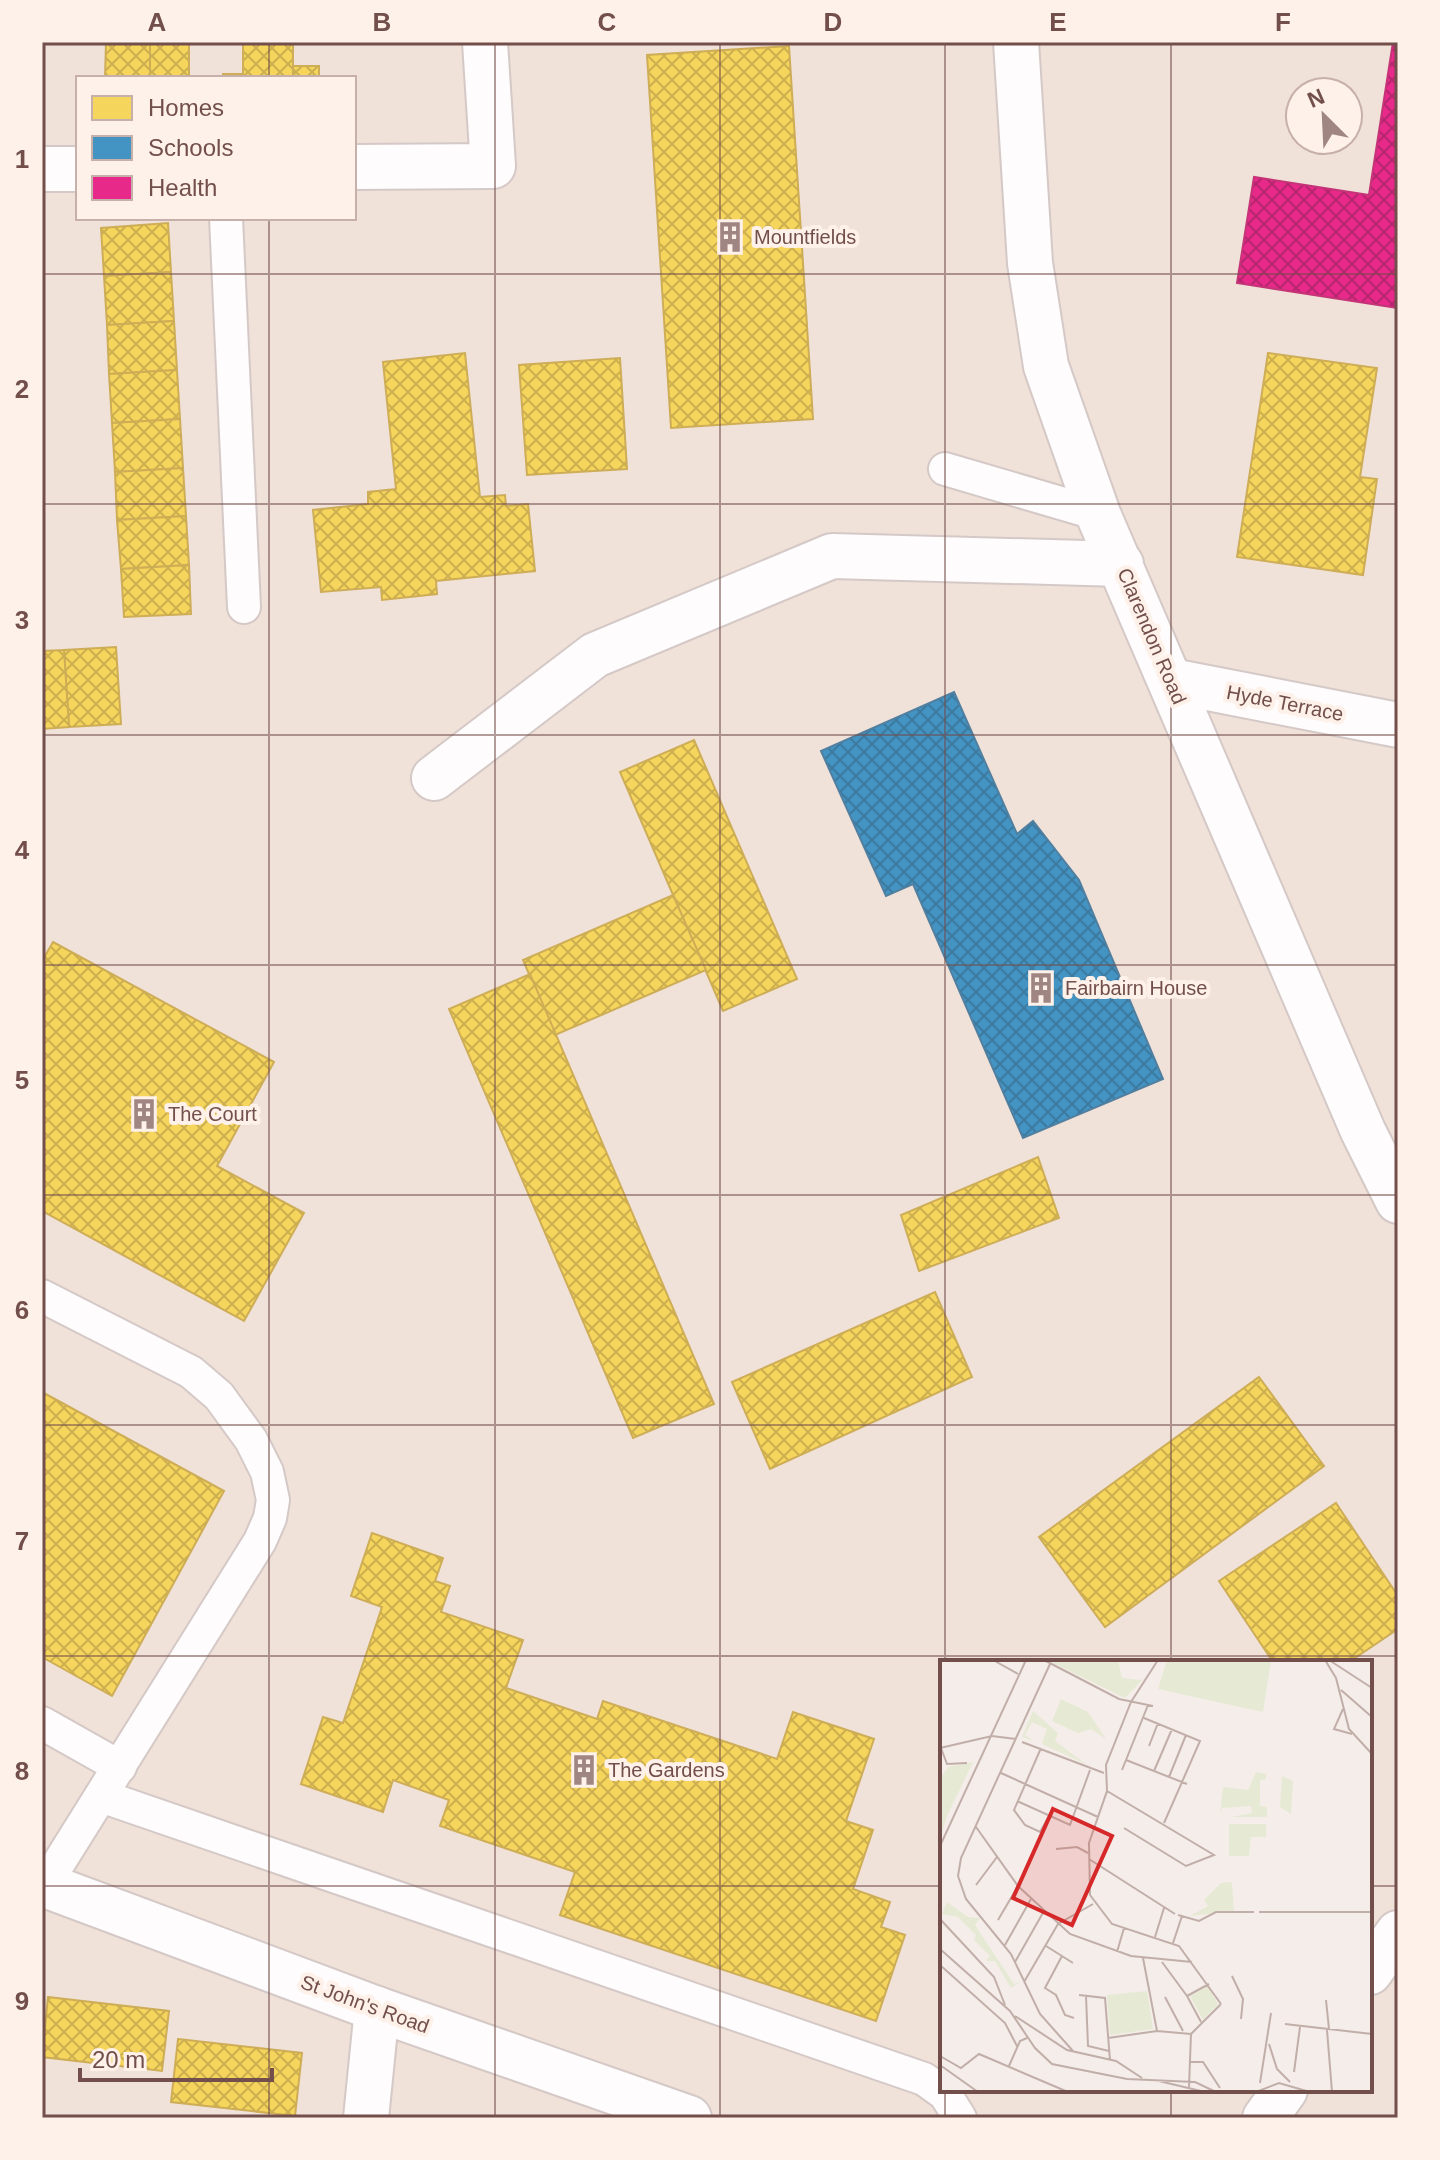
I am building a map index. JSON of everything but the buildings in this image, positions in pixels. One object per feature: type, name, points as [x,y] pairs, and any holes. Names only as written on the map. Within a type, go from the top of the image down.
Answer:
[{"type":"street","points":[[356,167],[493,166],[485,42]]},
{"type":"street","name":"Clarendon Road","points":[[1016,42],[1030,263],[1046,366],[1098,514],[1357,1116],[1398,1201]]},
{"type":"street","points":[[42,169],[76,169]]},
{"type":"street","points":[[434,778],[595,655],[832,556],[1121,564]]},
{"type":"street","name":"Hyde Terrace","points":[[1172,681],[1398,725]]},
{"type":"street","name":"St John's Road","points":[[43,1885],[377,2009],[689,2118]]},
{"type":"street","points":[[366,2118],[377,2009]]},
{"type":"street","points":[[1265,2118],[1284,2092]]},
{"type":"lane","points":[[226,220],[244,607]]},
{"type":"lane","points":[[945,469],[1098,514]]},
{"type":"lane","points":[[42,1296],[191,1372],[219,1396],[251,1440],[267,1472],[273,1500],[270,1518],[260,1541],[43,1885]]},
{"type":"lane","points":[[42,1723],[120,1767]]},
{"type":"lane","points":[[101,1796],[924,2079],[940,2090]]},
{"type":"lane","points":[[942,2092],[960,2118]]},
{"type":"shaded area","points":[[42,42],[1398,42],[1398,2118],[42,2118]]},
{"type":"place","name":"Mountfields","points":[[730,237]]},
{"type":"place","name":"Fairbairn House","points":[[1041,988]]},
{"type":"place","name":"The Court","points":[[144,1114]]},
{"type":"place","name":"The Gardens","points":[[584,1770]]}]
